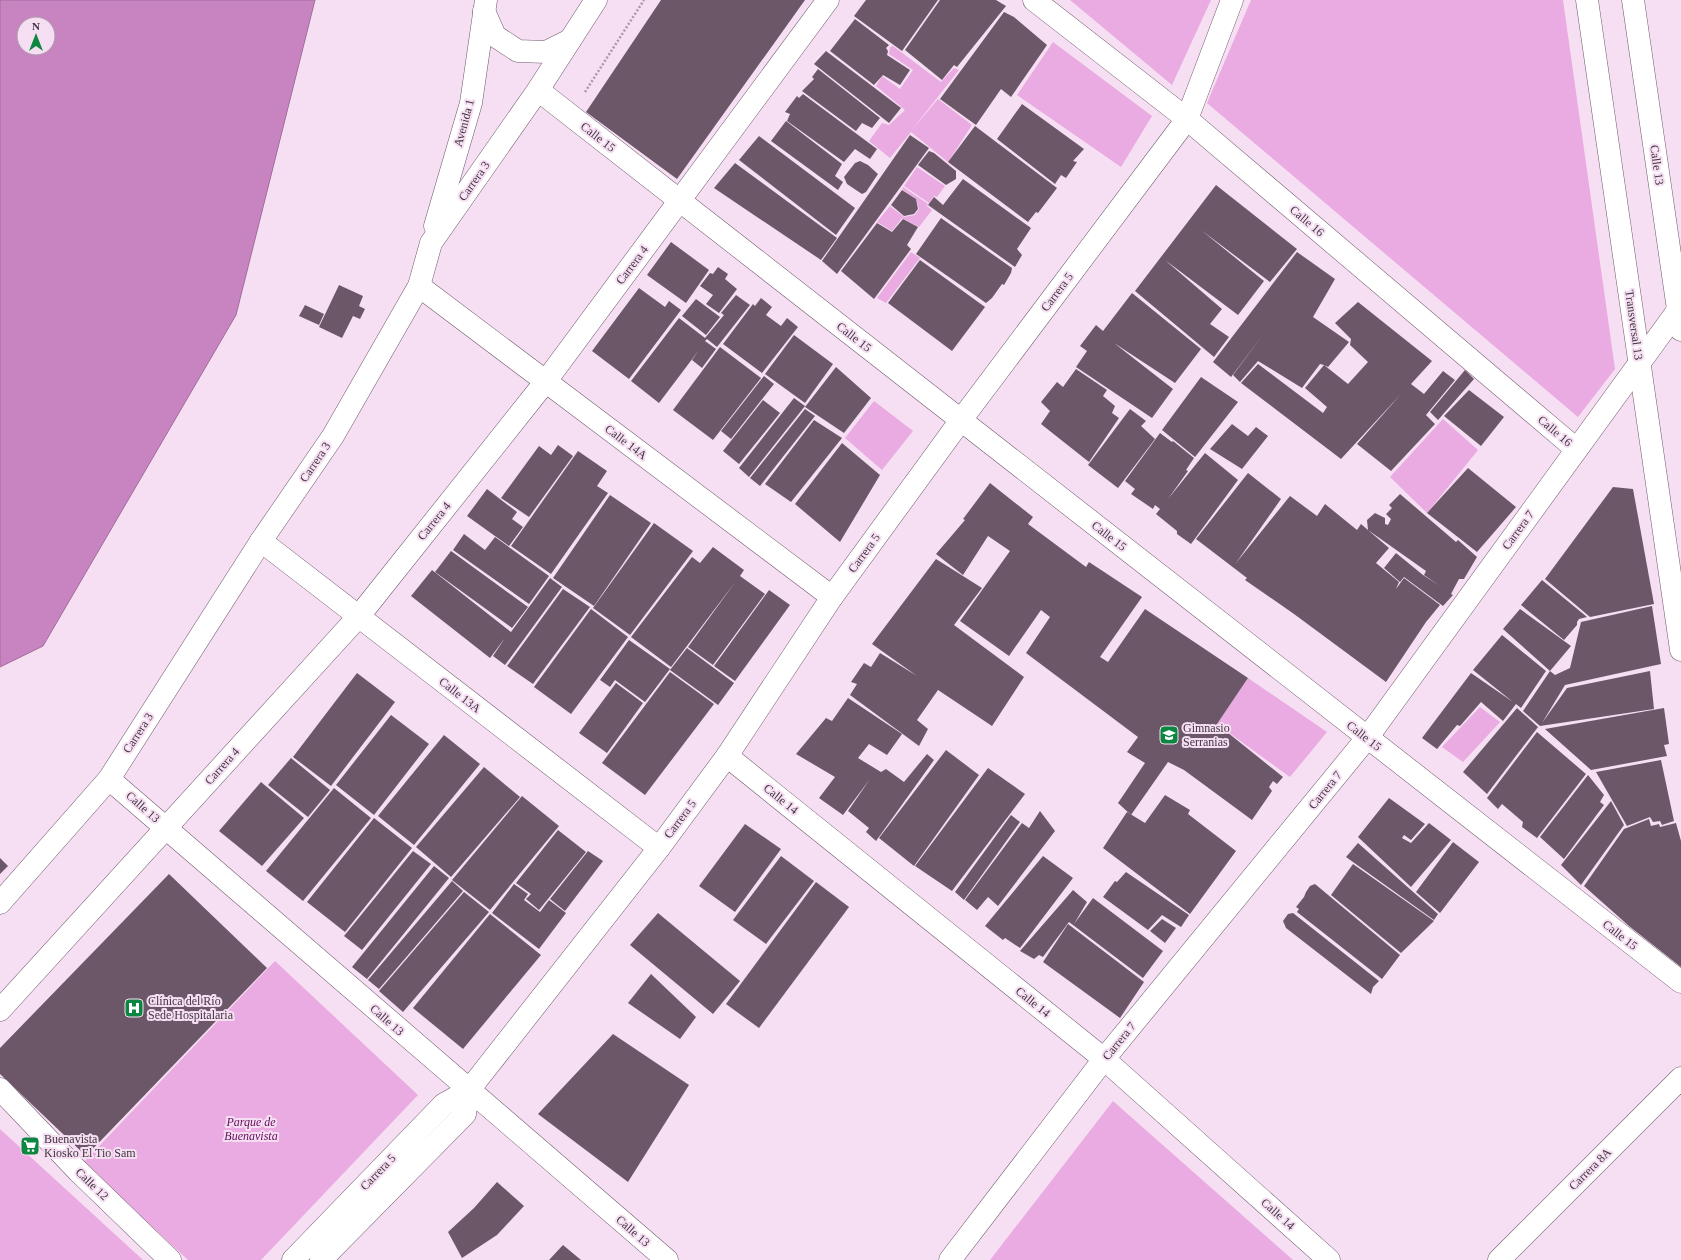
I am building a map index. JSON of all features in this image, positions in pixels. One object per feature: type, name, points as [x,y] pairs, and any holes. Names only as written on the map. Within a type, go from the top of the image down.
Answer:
[{"type":"street","name":"Carrera 3","points":[[0,903],[109,779],[261,541],[333,436],[419,286],[431,243],[538,90],[596,0]]},
{"type":"street","name":"Carrera 4","points":[[0,1010],[359,616],[546,381],[828,0]]},
{"type":"street","name":"Calle 16","points":[[1034,0],[1187,119],[1576,449]]},
{"type":"street","name":"Carrera 5","points":[[293,1260],[444,1104],[468,1090],[659,848],[727,756],[832,597],[960,420],[1187,119],[1232,0]]},
{"type":"street","name":"Transversal 13","points":[[1587,0],[1681,650]]},
{"type":"street","name":"Calle 13","points":[[1633,0],[1680,315]]},
{"type":"street","points":[[485,5],[495,36],[518,51],[546,52],[571,39]]},
{"type":"street","name":"Avenida 1","points":[[431,243],[470,103],[485,5]]},
{"type":"street","name":"Calle 15","points":[[538,90],[1681,982]]},
{"type":"street","name":"Calle 14A","points":[[419,286],[832,597]]},
{"type":"street","name":"Carrera 7","points":[[950,1260],[1104,1059],[1367,738],[1640,362],[1680,315]]},
{"type":"street","name":"Calle 13A","points":[[261,541],[659,848]]},
{"type":"street","name":"Calle 14","points":[[727,756],[1104,1059],[1329,1260]]},
{"type":"street","name":"Calle 13","points":[[109,779],[667,1260]]},
{"type":"street","name":"Carrera 8A","points":[[1500,1260],[1681,1078]]},
{"type":"street","name":"Calle 12","points":[[0,1089],[78,1171],[170,1260]]},
{"type":"street","name":"Carrera 5","points":[[321,1260],[465,1114],[468,1090]]},
{"type":"path","points":[[570,115],[644,0]]},
{"type":"green space","points":[[1070,0],[1211,0],[1172,85]]},
{"type":"green space","points":[[1251,0],[1563,0],[1615,369],[1578,417],[1207,103]]},
{"type":"green space","points":[[1053,42],[1152,116],[1121,167],[1017,95]]},
{"type":"green space","points":[[893,46],[941,82],[954,68],[959,70],[911,131],[938,99],[972,125],[948,162],[911,132],[890,158],[869,141],[882,123],[889,125],[905,110],[876,86],[882,76],[900,89],[913,70],[889,54],[890,47]]},
{"type":"green space","points":[[917,167],[945,186],[937,197],[934,196],[929,203],[904,186]]},
{"type":"green space","points":[[903,187],[928,204],[927,206],[932,210],[919,227],[902,218],[892,231],[877,222],[890,206],[904,217],[915,215],[919,209],[916,199],[902,189]]},
{"type":"green space","points":[[911,252],[920,258],[886,303],[877,298]]},
{"type":"green space","points":[[874,401],[913,431],[882,470],[845,438]]},
{"type":"green space","points":[[1443,419],[1478,450],[1427,513],[1390,477]]},
{"type":"green space","points":[[1248,678],[1327,732],[1290,777],[1217,724]]},
{"type":"green space","points":[[1480,707],[1500,722],[1463,762],[1442,747]]},
{"type":"green space","name":"Parque de Buenavista","points":[[275,961],[418,1095],[261,1260],[188,1260],[83,1163]]},
{"type":"green space","points":[[1113,1101],[1293,1260],[990,1260]]},
{"type":"green space","points":[[0,1129],[143,1260],[0,1260]]},
{"type":"shaded area","points":[[0,0],[315,0],[236,315],[43,646],[0,667]]},
{"type":"building","points":[[661,0],[805,0],[677,179],[586,112]]},
{"type":"building","points":[[866,0],[938,0],[902,51],[854,16]]},
{"type":"building","points":[[940,0],[996,0],[1006,6],[957,67],[954,65],[942,80],[905,50]]},
{"type":"building","points":[[1004,12],[1014,17],[1047,45],[1011,97],[1001,89],[976,125],[940,99]]},
{"type":"building","points":[[855,19],[889,45],[886,48],[888,51],[887,55],[910,70],[900,85],[883,75],[874,85],[830,51]]},
{"type":"building","points":[[826,51],[901,108],[889,123],[814,64]]},
{"type":"building","points":[[818,69],[880,118],[872,128],[862,123],[856,131],[802,91],[814,79],[812,77]]},
{"type":"building","points":[[803,94],[877,149],[870,159],[855,149],[844,162],[787,121],[790,114],[785,112],[797,96],[799,98]]},
{"type":"building","points":[[1022,104],[1084,149],[1073,161],[1077,162],[1066,178],[1061,175],[1055,184],[997,139]]},
{"type":"building","points":[[786,121],[842,164],[835,176],[843,182],[838,190],[771,141]]},
{"type":"building","points":[[975,126],[1057,188],[1038,213],[1036,212],[1028,222],[948,162]]},
{"type":"building","points":[[910,135],[929,148],[837,274],[822,261]]},
{"type":"building","points":[[759,136],[855,208],[836,235],[739,160]]},
{"type":"building","points":[[929,151],[934,153],[956,171],[956,179],[946,185],[918,165]]},
{"type":"building","points":[[860,161],[868,165],[878,174],[866,192],[862,194],[847,184],[844,177],[855,163]]},
{"type":"building","points":[[735,163],[837,238],[821,260],[714,188]]},
{"type":"building","points":[[963,179],[1031,228],[1017,249],[1022,255],[1015,267],[928,205],[934,197],[943,205]]},
{"type":"building","points":[[1216,185],[1297,249],[1270,282],[1201,230],[1264,281],[1238,315],[1165,260],[1222,309],[1210,324],[1229,337],[1214,357],[1135,291]]},
{"type":"building","points":[[902,190],[916,199],[918,209],[914,214],[904,216],[891,205]]},
{"type":"building","points":[[941,218],[1012,268],[1011,273],[1004,285],[1002,284],[992,298],[986,303],[916,254]]},
{"type":"building","points":[[903,219],[918,227],[907,245],[911,249],[874,299],[841,271],[877,223],[892,232]]},
{"type":"building","points":[[671,242],[709,270],[686,303],[647,275]]},
{"type":"building","points":[[1297,252],[1335,279],[1313,317],[1349,342],[1328,367],[1320,364],[1302,388],[1258,361],[1240,382],[1233,375],[1262,336],[1231,377],[1213,362]]},
{"type":"building","points":[[920,260],[985,307],[952,351],[888,303]]},
{"type":"building","points":[[718,267],[728,274],[725,279],[737,289],[719,313],[706,304],[713,295],[700,286],[710,273],[713,274]]},
{"type":"building","points":[[339,285],[363,296],[359,306],[365,309],[360,319],[353,316],[342,338],[319,327]]},
{"type":"building","points":[[639,288],[665,307],[669,301],[681,310],[629,379],[592,351]]},
{"type":"building","points":[[1132,293],[1201,349],[1175,383],[1114,343],[1173,389],[1152,418],[1076,367],[1087,351],[1080,346],[1096,325],[1103,331]]},
{"type":"building","points":[[736,295],[750,305],[717,347],[707,339],[705,341],[716,349],[702,368],[692,360],[699,350],[659,403],[631,381],[679,318],[705,338],[724,315],[721,313]]},
{"type":"building","points":[[761,298],[772,307],[766,315],[781,326],[787,318],[798,327],[762,373],[723,344],[753,304],[755,306]]},
{"type":"building","points":[[696,299],[720,317],[706,335],[682,316]]},
{"type":"building","points":[[1358,302],[1432,361],[1411,384],[1424,394],[1443,371],[1455,380],[1426,415],[1435,424],[1391,471],[1357,444],[1401,394],[1341,459],[1241,383],[1258,364],[1323,413],[1327,407],[1305,388],[1324,365],[1348,384],[1368,362],[1350,345],[1351,339],[1335,323]]},
{"type":"building","points":[[305,305],[324,314],[319,325],[299,316]]},
{"type":"building","points":[[794,335],[833,364],[805,403],[765,374]]},
{"type":"building","points":[[720,347],[761,378],[713,440],[673,410]]},
{"type":"building","points":[[836,367],[871,398],[844,433],[805,407]]},
{"type":"building","points":[[1076,369],[1107,390],[1103,396],[1115,406],[1112,413],[1119,418],[1089,462],[1041,424],[1050,411],[1041,402],[1057,382],[1063,387]]},
{"type":"building","points":[[1465,370],[1474,379],[1438,420],[1430,412]]},
{"type":"building","points":[[764,376],[774,384],[731,439],[721,431]]},
{"type":"building","points":[[1201,377],[1238,402],[1195,457],[1162,430]]},
{"type":"building","points":[[1469,390],[1504,417],[1481,446],[1444,416]]},
{"type":"building","points":[[794,398],[805,406],[749,477],[739,468]]},
{"type":"building","points":[[763,400],[780,413],[739,464],[723,451]]},
{"type":"building","points":[[805,409],[815,416],[760,486],[750,478]]},
{"type":"building","points":[[1130,409],[1146,421],[1141,426],[1155,439],[1118,488],[1088,465]]},
{"type":"building","points":[[814,420],[842,438],[791,502],[765,484]]},
{"type":"building","points":[[1232,424],[1248,436],[1256,427],[1268,436],[1242,469],[1210,449]]},
{"type":"building","points":[[1160,433],[1172,442],[1173,441],[1194,458],[1186,470],[1188,471],[1168,499],[1205,453],[1238,480],[1191,544],[1177,534],[1177,531],[1156,514],[1160,509],[1155,505],[1153,509],[1131,494],[1135,489],[1125,481]]},
{"type":"building","points":[[842,443],[880,475],[840,542],[795,504]]},
{"type":"building","points":[[558,445],[573,456],[529,517],[501,498],[539,446],[551,455]]},
{"type":"building","points":[[578,451],[607,471],[597,486],[608,493],[551,574],[511,546]]},
{"type":"building","points":[[1468,468],[1516,507],[1477,552],[1427,513]]},
{"type":"building","points":[[1248,473],[1281,499],[1236,563],[1290,496],[1317,516],[1325,504],[1357,530],[1361,524],[1389,548],[1376,563],[1399,582],[1396,589],[1404,578],[1440,605],[1426,622],[1386,682],[1245,580],[1247,578],[1196,539]]},
{"type":"building","points":[[990,483],[1033,517],[1028,524],[1086,567],[1089,562],[1142,597],[1100,657],[1108,662],[1145,609],[1248,678],[1217,724],[1283,777],[1277,784],[1273,781],[1269,787],[1272,791],[1252,820],[1184,770],[1168,762],[1131,815],[1118,803],[1145,763],[1127,752],[1138,737],[1026,653],[1050,617],[1041,610],[1009,656],[960,621],[1010,551],[988,536],[963,575],[936,554],[965,520],[963,519]]},
{"type":"building","points":[[1613,487],[1633,489],[1654,604],[1590,617],[1545,579]]},
{"type":"building","points":[[487,489],[517,512],[512,519],[523,527],[509,546],[467,516]]},
{"type":"building","points":[[1400,494],[1456,542],[1458,540],[1477,557],[1464,579],[1459,579],[1451,594],[1453,595],[1443,606],[1404,577],[1400,582],[1384,568],[1396,553],[1423,575],[1440,586],[1424,575],[1426,571],[1368,530],[1367,520],[1375,513],[1385,518],[1385,524],[1388,525],[1391,519],[1386,514],[1392,508],[1389,505]]},
{"type":"building","points":[[610,495],[651,523],[594,606],[553,578]]},
{"type":"building","points":[[654,523],[693,551],[630,635],[593,608]]},
{"type":"building","points":[[464,534],[485,550],[495,537],[549,576],[529,604],[453,550]]},
{"type":"building","points":[[713,547],[744,570],[740,576],[765,594],[713,665],[688,647],[736,581],[671,667],[631,637],[692,557],[700,563]]},
{"type":"building","points":[[451,551],[528,607],[512,628],[435,572]]},
{"type":"building","points":[[936,559],[982,588],[954,625],[1024,677],[992,726],[938,690],[917,720],[928,729],[919,746],[850,695],[857,684],[851,682],[864,663],[871,667],[880,653],[917,676],[872,644]]},
{"type":"building","points":[[432,570],[511,632],[550,578],[562,587],[505,665],[493,656],[505,638],[490,658],[411,596]]},
{"type":"building","points":[[1542,580],[1587,617],[1579,619],[1577,625],[1564,640],[1521,605]]},
{"type":"building","points":[[563,589],[590,607],[533,684],[507,666]]},
{"type":"building","points":[[769,590],[790,605],[735,681],[714,666]]},
{"type":"building","points":[[1652,606],[1661,664],[1565,685],[1542,723],[1567,688],[1650,671],[1654,709],[1540,726],[1523,711],[1550,671],[1555,675],[1570,668],[1581,622]]},
{"type":"building","points":[[591,609],[628,637],[571,714],[534,687]]},
{"type":"building","points":[[1520,609],[1571,646],[1550,671],[1503,629]]},
{"type":"building","points":[[1502,635],[1546,671],[1521,708],[1516,704],[1503,721],[1481,702],[1460,726],[1457,725],[1437,749],[1422,738],[1471,673],[1513,702],[1473,670]]},
{"type":"building","points":[[629,640],[670,669],[645,702],[615,680],[610,687],[600,680]]},
{"type":"building","points":[[687,648],[734,683],[718,705],[670,670]]},
{"type":"building","points":[[670,672],[714,704],[645,795],[602,763]]},
{"type":"building","points":[[357,673],[395,702],[331,786],[293,757]]},
{"type":"building","points":[[616,683],[643,703],[607,753],[579,733]]},
{"type":"building","points":[[848,698],[902,734],[887,755],[869,744],[858,758],[881,772],[886,769],[904,782],[927,754],[934,760],[876,841],[866,832],[869,828],[848,811],[870,779],[843,815],[819,798],[835,777],[796,754],[826,718],[832,721]]},
{"type":"building","points":[[1517,708],[1538,727],[1487,794],[1463,772]]},
{"type":"building","points":[[1664,708],[1669,744],[1664,745],[1667,756],[1591,770],[1545,729]]},
{"type":"building","points":[[391,715],[429,744],[374,815],[336,785]]},
{"type":"building","points":[[1537,732],[1586,774],[1537,838],[1522,827],[1523,822],[1502,804],[1498,809],[1487,798]]},
{"type":"building","points":[[444,735],[480,764],[414,845],[378,816]]},
{"type":"building","points":[[946,750],[979,775],[914,866],[879,838]]},
{"type":"building","points":[[291,758],[330,790],[308,817],[268,785]]},
{"type":"building","points":[[1661,760],[1674,821],[1662,825],[1660,821],[1653,822],[1650,817],[1627,826],[1596,772]]},
{"type":"building","points":[[484,767],[520,797],[451,877],[416,847]]},
{"type":"building","points":[[988,768],[1025,794],[952,891],[915,866]]},
{"type":"building","points":[[1588,775],[1604,795],[1600,802],[1604,805],[1564,859],[1540,837]]},
{"type":"building","points":[[261,782],[304,818],[262,866],[219,831]]},
{"type":"building","points":[[334,788],[371,818],[303,901],[266,871]]},
{"type":"building","points":[[1165,795],[1190,810],[1188,814],[1236,851],[1190,914],[1103,848],[1127,812],[1145,823]]},
{"type":"building","points":[[522,796],[559,826],[490,910],[452,880]]},
{"type":"building","points":[[1389,798],[1425,824],[1411,840],[1404,835],[1402,838],[1411,843],[1429,823],[1451,840],[1411,887],[1358,837]]},
{"type":"building","points":[[1611,801],[1624,825],[1581,885],[1561,865]]},
{"type":"building","points":[[1040,811],[1055,831],[998,906],[988,897],[977,910],[965,900],[1022,823],[1029,828]]},
{"type":"building","points":[[1011,815],[1020,822],[964,900],[955,892]]},
{"type":"building","points":[[374,818],[412,848],[345,932],[307,902]]},
{"type":"building","points":[[1649,819],[1651,826],[1659,824],[1660,827],[1676,823],[1681,841],[1681,967],[1629,926],[1584,886],[1624,829]]},
{"type":"building","points":[[745,824],[781,849],[735,912],[699,886]]},
{"type":"building","points":[[558,830],[586,852],[539,910],[526,899],[531,894],[516,883]]},
{"type":"building","points":[[1453,842],[1479,862],[1440,913],[1416,892]]},
{"type":"building","points":[[1358,843],[1438,914],[1434,920],[1346,857]]},
{"type":"building","points":[[413,851],[431,864],[362,950],[344,936]]},
{"type":"building","points":[[588,851],[603,861],[565,911],[550,899]]},
{"type":"building","points":[[781,856],[814,881],[766,944],[733,920]]},
{"type":"building","points":[[1043,856],[1073,878],[1020,948],[1005,938],[1003,940],[985,926]]},
{"type":"building","points":[[0,858],[8,866],[0,874]]},
{"type":"building","points":[[1353,864],[1434,921],[1401,953],[1331,895]]},
{"type":"building","points":[[434,866],[449,878],[367,979],[352,967]]},
{"type":"building","points":[[1126,872],[1189,915],[1181,927],[1162,915],[1148,930],[1103,897],[1115,881],[1117,882]]},
{"type":"building","name":"Clínica del Río Sede Hospitalaria","points":[[169,874],[267,968],[86,1156],[0,1074],[0,1048]]},
{"type":"building","points":[[452,881],[463,891],[379,989],[368,980]]},
{"type":"building","points":[[816,882],[849,907],[759,1028],[726,1004]]},
{"type":"building","points":[[514,884],[528,894],[524,900],[540,912],[549,900],[566,913],[539,949],[492,913]]},
{"type":"building","points":[[1315,884],[1400,955],[1382,979],[1297,912],[1299,909],[1296,907],[1310,886]]},
{"type":"building","points":[[1073,890],[1087,902],[1074,924],[1093,898],[1163,951],[1143,978],[1069,922],[1043,957],[1039,955],[1034,959],[1020,951]]},
{"type":"building","points":[[464,892],[489,912],[403,1012],[379,991]]},
{"type":"building","points":[[658,913],[740,981],[713,1014],[630,945]]},
{"type":"building","points":[[1293,913],[1379,981],[1373,987],[1371,994],[1286,928],[1283,921],[1288,914]]},
{"type":"building","points":[[490,914],[541,955],[463,1049],[413,1008]]},
{"type":"building","points":[[1162,919],[1176,928],[1165,943],[1150,931]]},
{"type":"building","points":[[1068,924],[1144,982],[1120,1018],[1043,962]]},
{"type":"building","points":[[651,974],[696,1017],[680,1039],[628,1003]]},
{"type":"building","points":[[613,1034],[689,1085],[628,1182],[538,1114]]},
{"type":"building","points":[[497,1182],[524,1206],[497,1235],[462,1258],[448,1232],[474,1208]]},
{"type":"building","points":[[563,1245],[581,1260],[549,1260]]},
{"type":"place","name":"Gimnasio Serranias","points":[[1169,735]]},
{"type":"place","name":"Clínica del Río Sede Hospitalaria","points":[[134,1008]]},
{"type":"place","name":"Buenavista Kiosko El Tio Sam","points":[[30,1146]]}]
